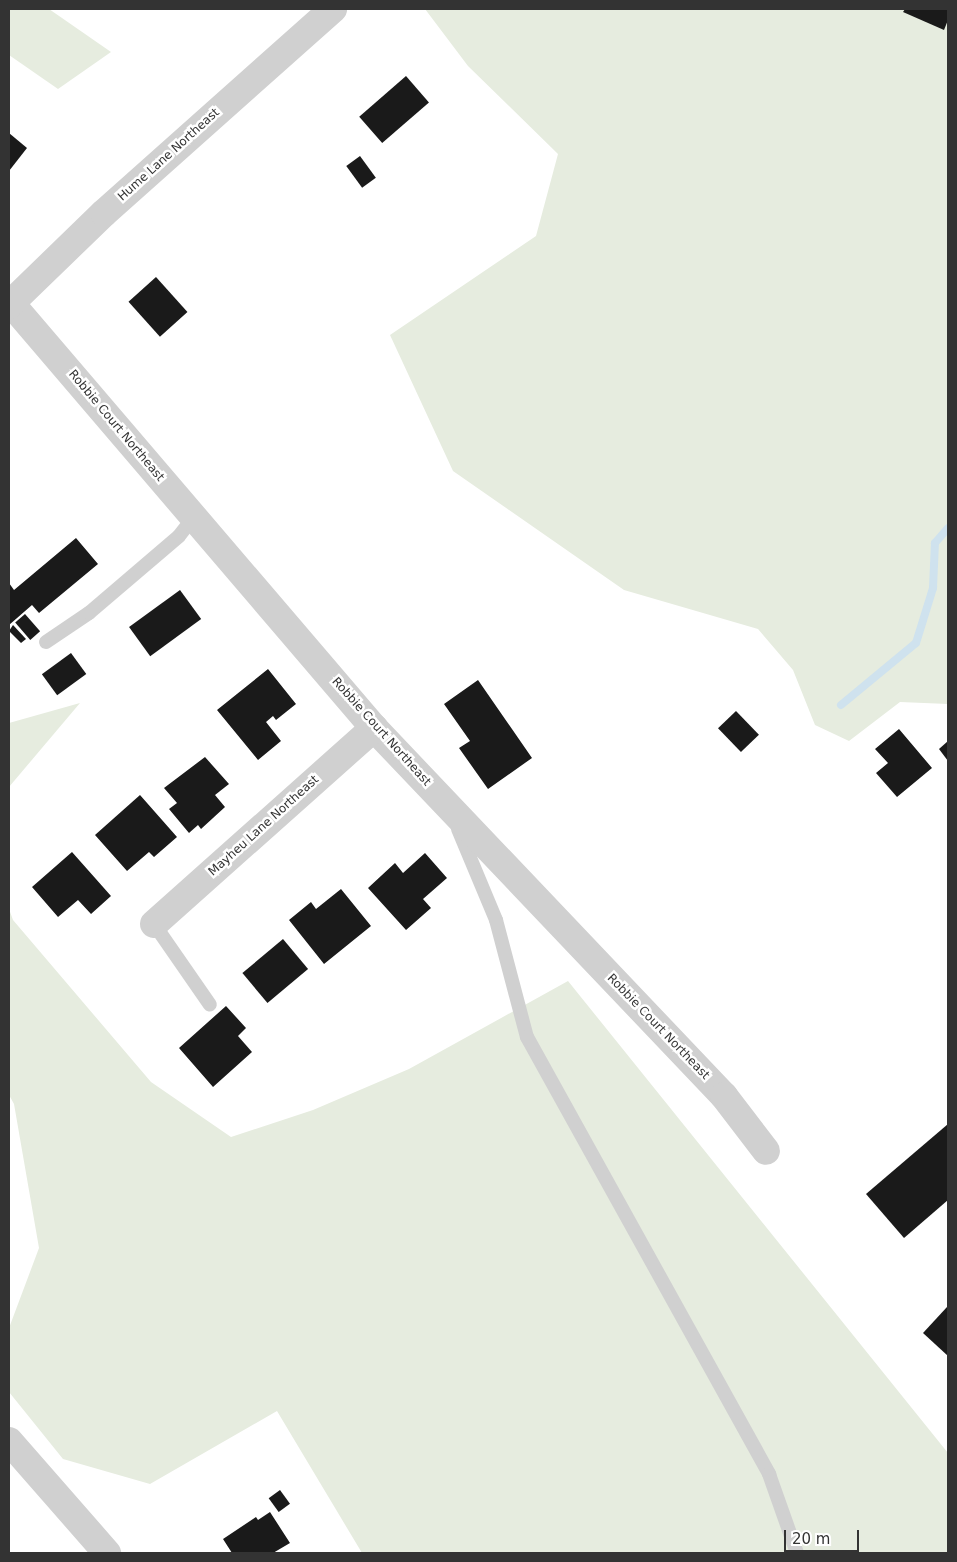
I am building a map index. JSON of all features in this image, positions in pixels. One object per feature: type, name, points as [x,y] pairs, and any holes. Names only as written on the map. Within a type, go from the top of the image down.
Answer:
[{"type":"street","name":"Hume Lane Northeast","points":[[9,303],[104,213],[333,9]]},
{"type":"street","name":"Robbie Court Northeast","points":[[9,303],[374,728],[724,1096],[766,1151]]},
{"type":"street","name":"Mayheu Lane Northeast","points":[[154,924],[374,728]]},
{"type":"street","points":[[9,1441],[107,1553]]},
{"type":"lane","points":[[46,642],[90,613],[179,536],[194,517]]},
{"type":"lane","points":[[445,803],[472,858],[496,920],[527,1037],[769,1474],[797,1553]]},
{"type":"lane","points":[[154,924],[210,1005]]},
{"type":"shaded area","points":[[9,9],[49,9],[111,52],[58,89],[9,55]]},
{"type":"shaded area","points":[[425,9],[948,9],[948,704],[900,702],[849,741],[815,725],[793,670],[758,629],[624,590],[453,471],[390,335],[536,236],[558,154],[468,66]]},
{"type":"shaded area","points":[[80,703],[9,787],[9,723]]},
{"type":"shaded area","points":[[9,909],[13,920],[151,1082],[231,1137],[313,1110],[409,1069],[568,981],[948,1453],[948,1553],[362,1553],[277,1411],[150,1484],[63,1459],[9,1392],[9,1328],[39,1248],[14,1104],[9,1095]]},
{"type":"building","points":[[905,9],[948,9],[948,20],[944,30],[903,12]]},
{"type":"building","points":[[406,76],[429,102],[382,143],[359,117]]},
{"type":"building","points":[[9,133],[27,148],[9,171]]},
{"type":"building","points":[[360,156],[376,178],[362,188],[346,166]]},
{"type":"building","points":[[156,277],[187,312],[160,337],[129,302]]},
{"type":"building","points":[[76,538],[98,564],[39,613],[32,605],[9,625],[9,583],[14,590]]},
{"type":"building","points":[[180,590],[201,619],[150,656],[129,627]]},
{"type":"building","points":[[25,614],[40,631],[30,640],[15,623]]},
{"type":"building","points":[[13,625],[26,639],[21,643],[9,631]]},
{"type":"building","points":[[71,653],[86,674],[57,695],[42,674]]},
{"type":"building","points":[[268,669],[296,704],[276,720],[273,716],[266,722],[281,741],[258,760],[217,710]]},
{"type":"building","points":[[478,680],[532,758],[488,789],[459,748],[470,741],[444,704]]},
{"type":"building","points":[[736,711],[759,735],[741,752],[718,728]]},
{"type":"building","points":[[899,729],[932,768],[897,797],[876,773],[888,763],[875,749]]},
{"type":"building","points":[[948,741],[948,761],[939,749]]},
{"type":"building","points":[[205,757],[229,784],[215,795],[225,807],[201,829],[198,825],[189,833],[169,809],[177,803],[164,788]]},
{"type":"building","points":[[140,795],[177,837],[154,857],[149,852],[127,871],[95,835]]},
{"type":"building","points":[[72,852],[111,896],[91,914],[78,900],[58,917],[32,887]]},
{"type":"building","points":[[425,853],[447,878],[423,899],[431,908],[406,930],[368,888],[395,863],[403,873]]},
{"type":"building","points":[[341,889],[371,926],[324,964],[289,920],[311,902],[316,909]]},
{"type":"building","points":[[283,939],[308,969],[267,1003],[242,973]]},
{"type":"building","points":[[226,1006],[246,1028],[238,1036],[252,1052],[213,1087],[179,1048]]},
{"type":"building","points":[[948,1124],[948,1200],[904,1238],[866,1194]]},
{"type":"building","points":[[947,1307],[948,1309],[948,1356],[923,1333]]},
{"type":"building","points":[[280,1490],[290,1504],[279,1512],[269,1498]]},
{"type":"building","points":[[270,1512],[290,1543],[273,1553],[232,1553],[223,1539],[256,1517],[258,1520]]},
{"type":"waterway","points":[[841,705],[916,643],[933,588],[935,543],[948,528]]}]
